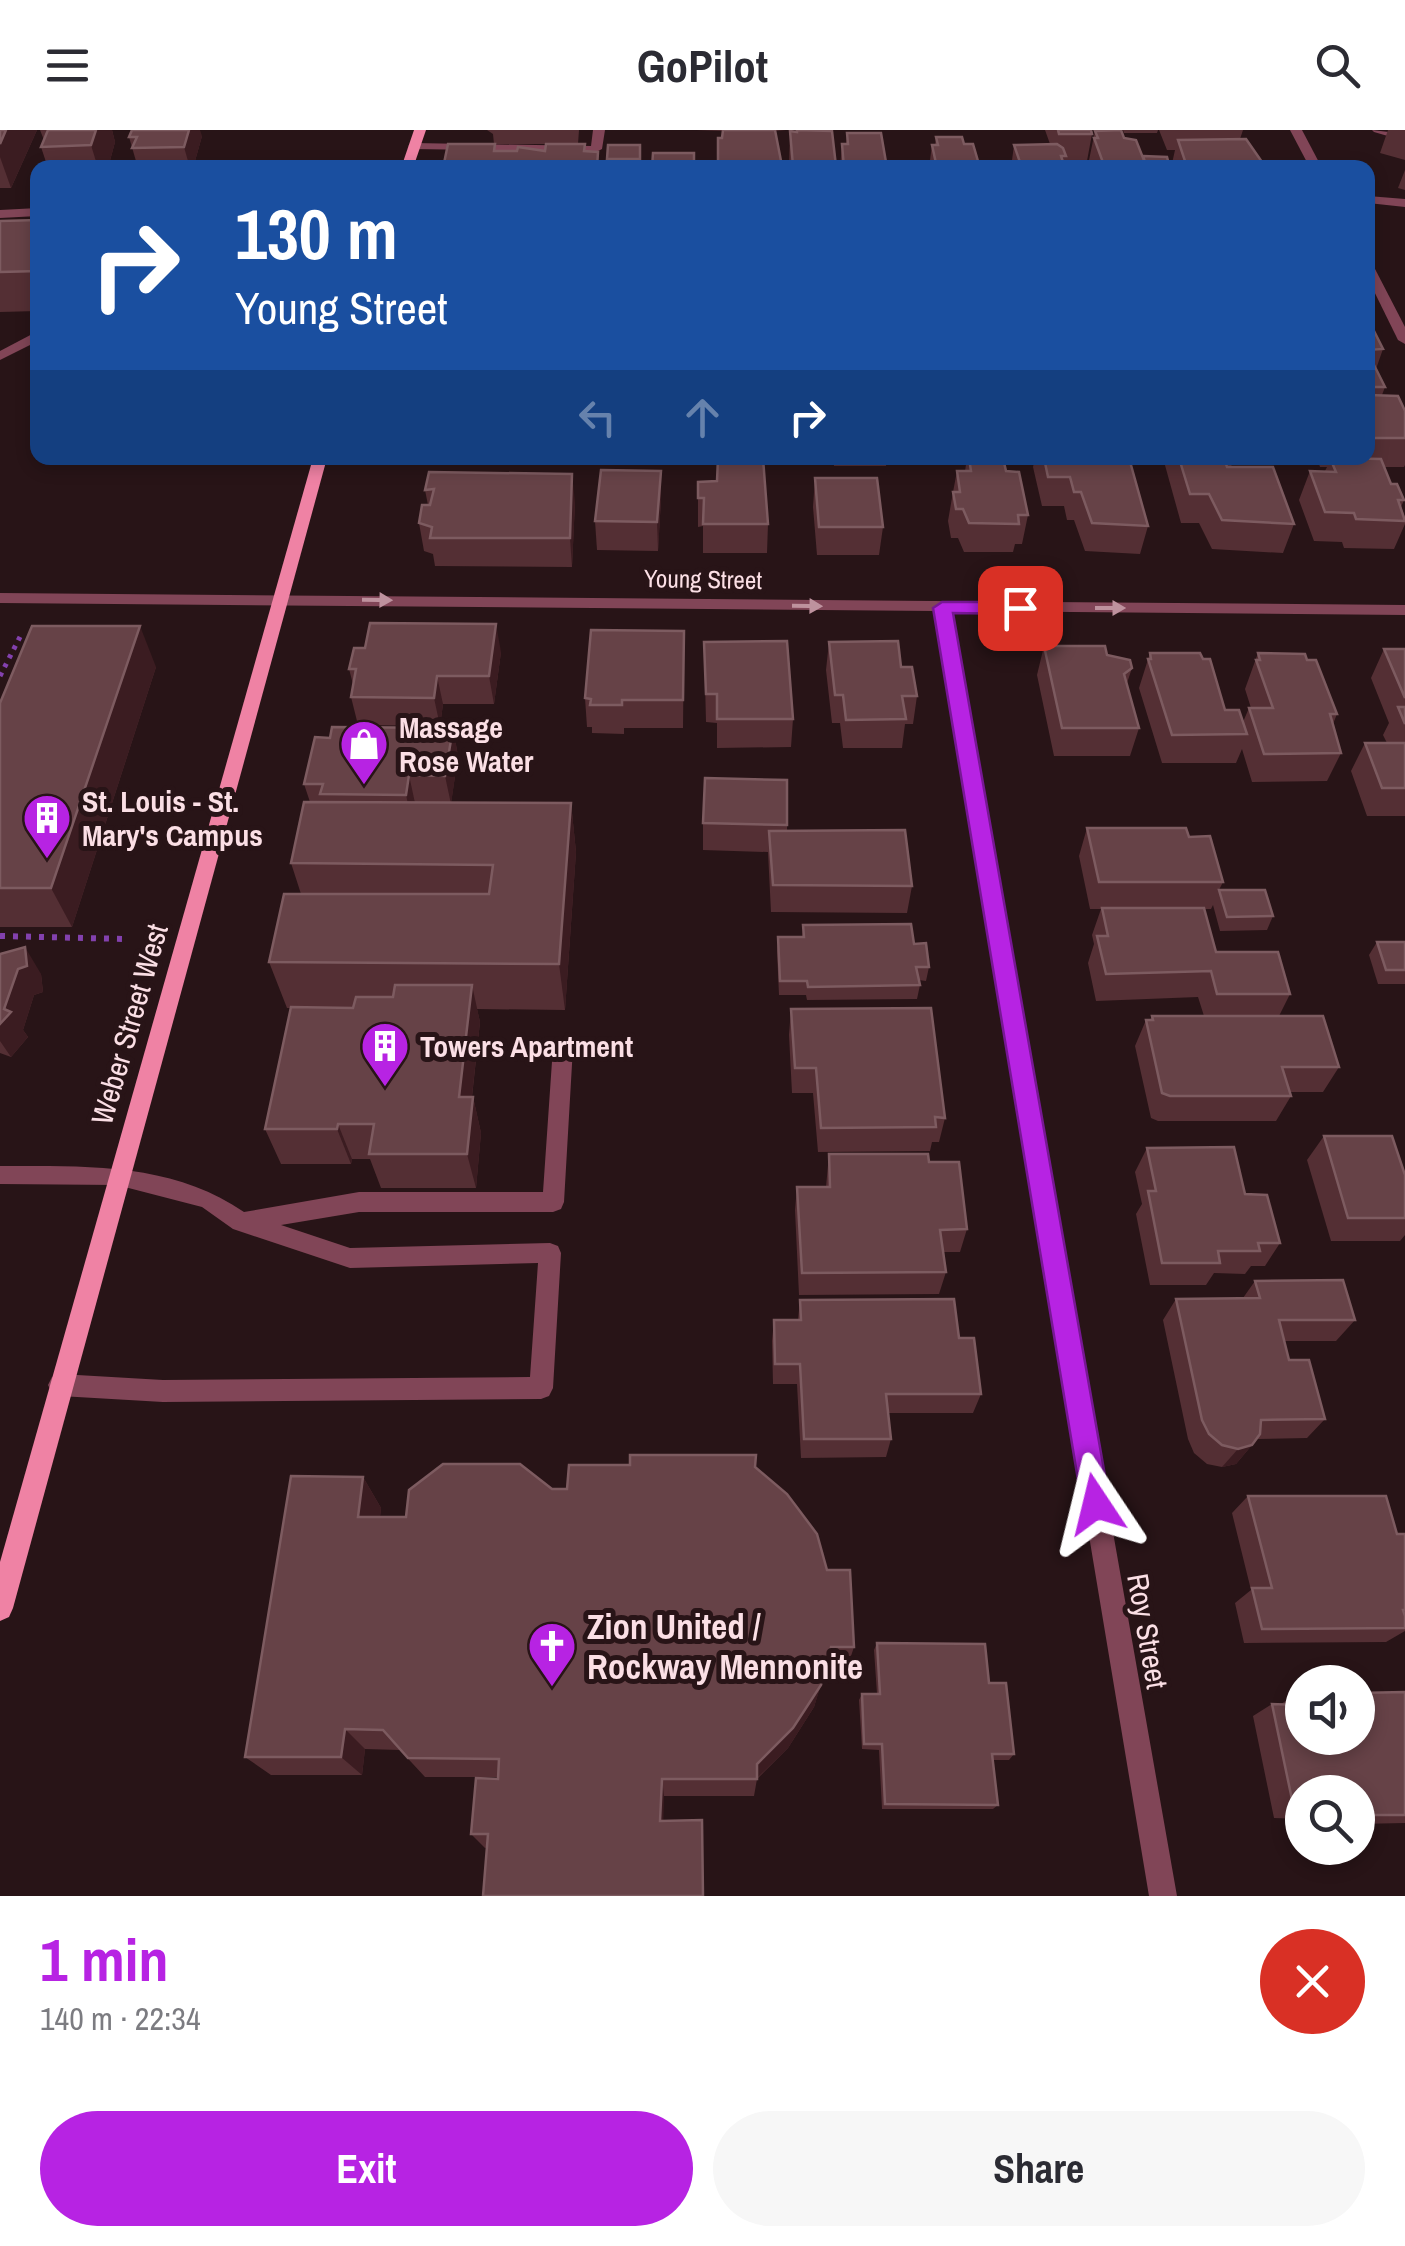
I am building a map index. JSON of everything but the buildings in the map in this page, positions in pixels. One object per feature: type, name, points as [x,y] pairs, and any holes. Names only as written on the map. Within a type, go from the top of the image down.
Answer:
[{"type":"main road","points":[[410,160],[420,130]]},
{"type":"main road","name":"Weber Street West","points":[[0,1608],[117,1176],[318,465]]},
{"type":"street","points":[[414,146],[596,148],[599,130]]},
{"type":"street","points":[[1296,130],[1312,160]]},
{"type":"street","points":[[1378,130],[1405,138]]},
{"type":"street","points":[[1375,201],[1405,203]]},
{"type":"street","points":[[0,214],[30,212]]},
{"type":"street","points":[[1375,281],[1405,340]]},
{"type":"street","points":[[0,356],[30,340]]},
{"type":"street","name":"Young Street","points":[[0,598],[1405,610]]},
{"type":"street","name":"Roy Street","points":[[942,608],[1164,1896]]},
{"type":"street","points":[[241,1222],[358,1202],[553,1202],[563,1047]]},
{"type":"street","points":[[0,1174],[117,1176],[208,1199],[241,1222],[350,1258],[550,1253],[541,1388],[163,1391],[60,1385]]},
{"type":"path","points":[[0,676],[26,625]]},
{"type":"path","points":[[0,936],[127,939]]},
{"type":"place","name":"Massage Rose Water","points":[[364,786]]},
{"type":"place","name":"St. Louis - St. Mary's Campus","points":[[47,860]]},
{"type":"place","name":"Towers Apartment","points":[[385,1088]]},
{"type":"place","name":"Zion United / Rockway Mennonite","points":[[552,1688]]},
{"type":"route","points":[[1020,608],[942,608],[1096,1504]]}]
